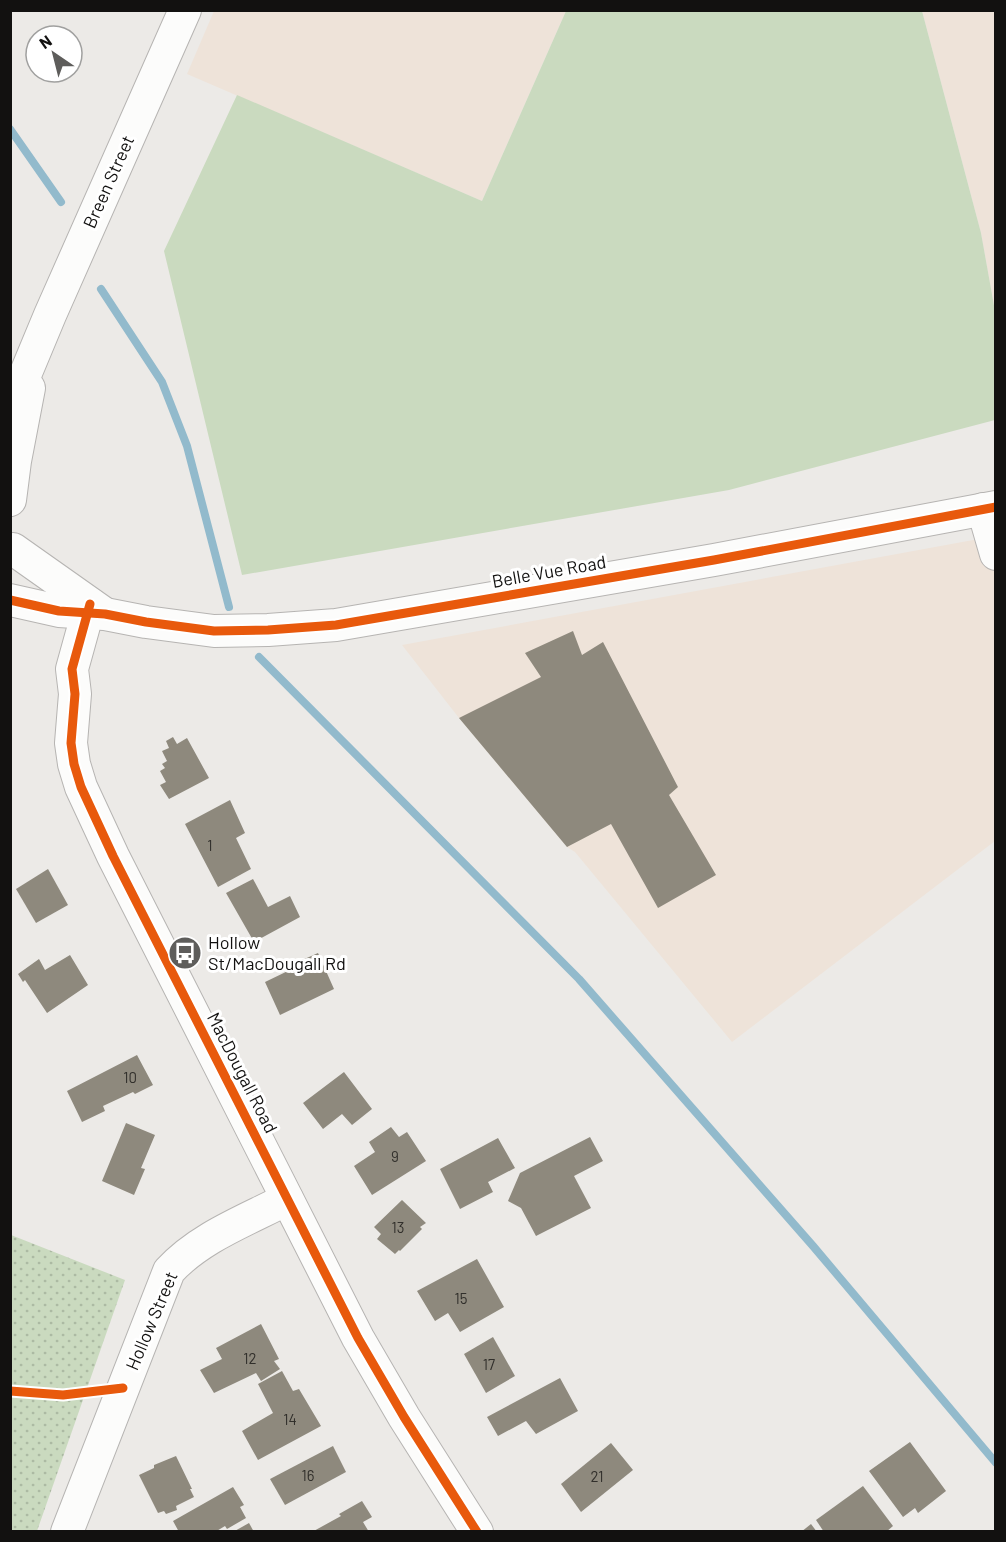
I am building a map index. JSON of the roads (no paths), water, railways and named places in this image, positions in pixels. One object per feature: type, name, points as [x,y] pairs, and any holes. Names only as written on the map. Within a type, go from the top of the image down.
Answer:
[{"type":"street","name":"Breen Street","points":[[10,411],[185,10]]},
{"type":"street","name":"Breen Street","points":[[10,500],[35,354]]},
{"type":"street","points":[[989,508],[996,554]]},
{"type":"street","name":"Belle Vue Road","points":[[10,600],[59,611],[94,610],[146,622],[214,631],[336,625],[714,560],[989,508]]},
{"type":"street","name":"Belle Vue Road","points":[[11,543],[94,610]]},
{"type":"street","name":"MacDougall Road","points":[[94,610],[72,669],[75,694],[71,743],[81,787],[118,866],[358,1338],[404,1417],[477,1532]]},
{"type":"street","name":"Hollow Street","points":[[67,1532],[169,1271],[199,1246],[287,1199]]},
{"type":"waterway","points":[[10,129],[61,202]]},
{"type":"waterway","points":[[101,289],[162,382],[187,446],[229,607]]},
{"type":"waterway","points":[[259,657],[579,979],[813,1246],[996,1463]]},
{"type":"place","name":"Hollow St/MacDougall Rd","points":[[185,953]]}]
